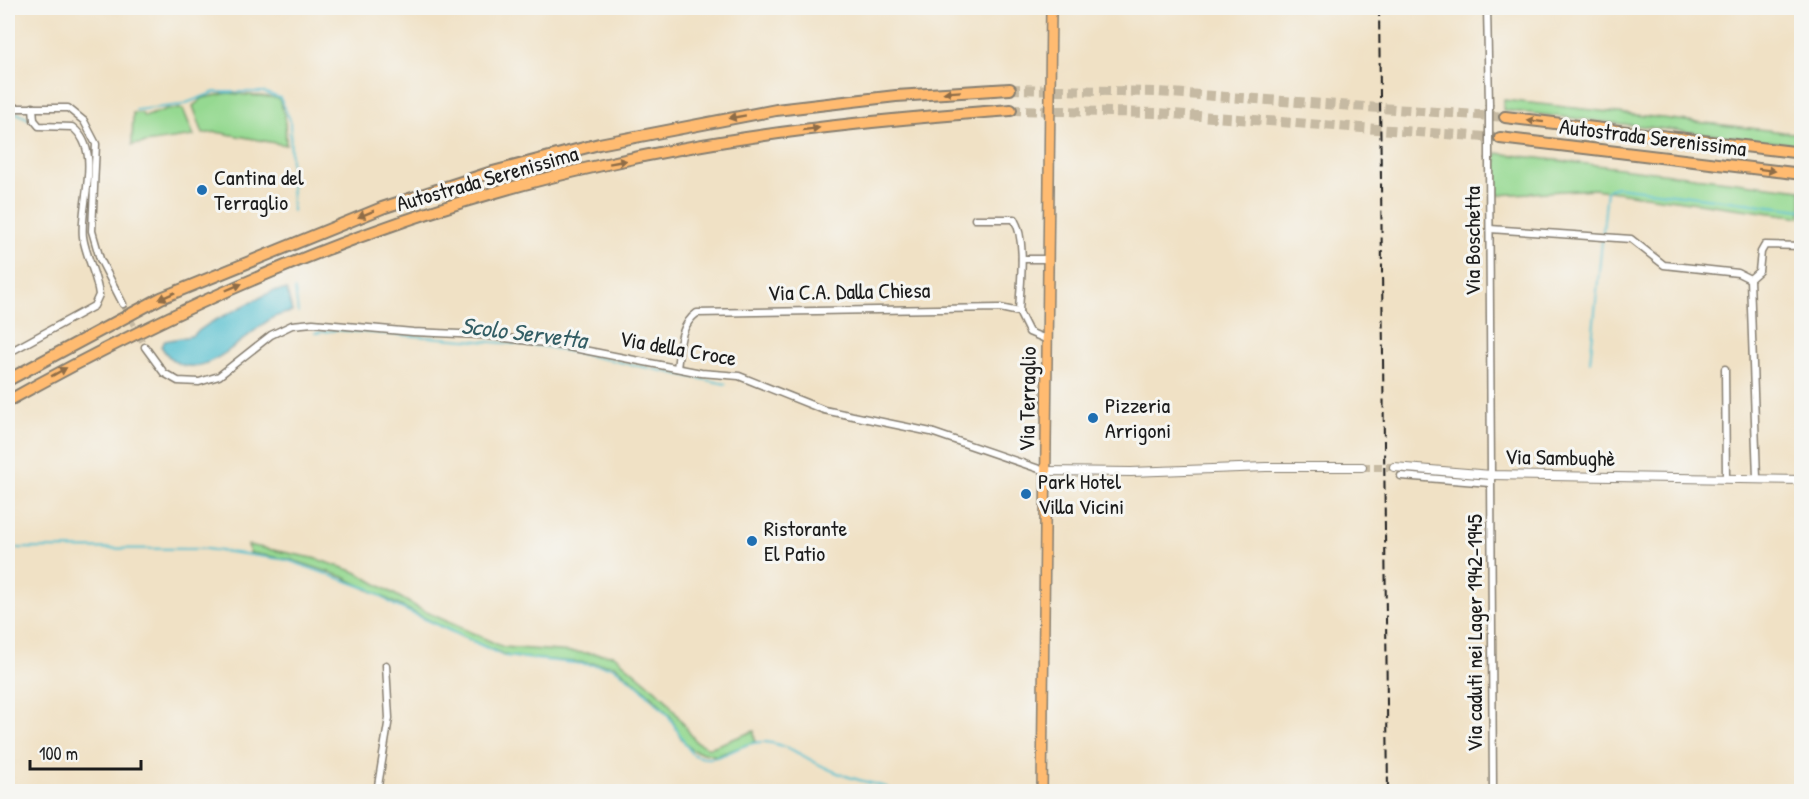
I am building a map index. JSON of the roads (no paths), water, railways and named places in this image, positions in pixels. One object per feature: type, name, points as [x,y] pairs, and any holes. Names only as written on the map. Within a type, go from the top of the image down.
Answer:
[{"type":"highway","name":"Autostrada Serenissima","points":[[8,380],[161,298],[382,208],[489,174],[599,144],[776,110],[896,96],[1010,88]]},
{"type":"highway","name":"Autostrada Serenissima","points":[[8,400],[83,359],[228,290],[386,228],[492,194],[601,165],[774,133],[894,119],[1011,110]]},
{"type":"highway","name":"Autostrada Serenissima","points":[[1504,117],[1802,153]]},
{"type":"highway","name":"Autostrada Serenissima","points":[[1500,138],[1802,174]]},
{"type":"main road","name":"Via Terraglio","points":[[1042,792],[1051,8]]},
{"type":"street","name":"Via Boschetta","points":[[1487,8],[1491,479]]},
{"type":"street","points":[[8,353],[94,306],[99,295],[82,227],[88,165],[86,144],[72,127],[60,124],[39,126],[34,120],[33,107]]},
{"type":"street","points":[[8,108],[68,108],[84,121],[96,144],[92,231],[100,259],[123,304]]},
{"type":"street","points":[[975,219],[1014,219],[1020,229],[1022,259],[1019,312],[1032,335],[1048,340]]},
{"type":"street","points":[[1490,229],[1596,236],[1637,242],[1664,265],[1738,273],[1750,279]]},
{"type":"street","points":[[1750,279],[1759,271],[1761,252],[1765,245],[1802,246]]},
{"type":"street","points":[[1022,259],[1049,259]]},
{"type":"street","points":[[1750,279],[1757,478]]},
{"type":"street","name":"Via C.A. Dalla Chiesa","points":[[677,368],[683,330],[688,319],[697,313],[965,307],[1000,308],[1019,312]]},
{"type":"street","name":"Via della Croce","points":[[145,347],[164,373],[178,381],[200,382],[219,376],[271,335],[292,325],[313,323],[494,336],[553,344],[677,368],[739,376],[824,410],[931,432],[1045,471]]},
{"type":"street","points":[[1725,369],[1726,478]]},
{"type":"street","points":[[1045,471],[1131,472],[1266,467],[1362,467]]},
{"type":"street","name":"Via Sambughè","points":[[1394,467],[1491,479]]},
{"type":"street","name":"Via Sambughè","points":[[1401,476],[1491,479],[1757,478],[1802,480]]},
{"type":"street","name":"Via caduti nei Lager 1942-1945","points":[[1491,479],[1493,792]]},
{"type":"street","points":[[377,792],[389,718],[386,665]]},
{"type":"water","points":[[287,290],[292,312],[274,317],[218,357],[202,364],[188,366],[174,361],[161,346],[165,341],[191,336],[210,323],[273,291]]},
{"type":"waterway","name":"Scolo Servetta","points":[[136,110],[181,105],[215,92],[263,92],[280,98],[290,120],[292,211]]},
{"type":"waterway","name":"Scolo Servetta","points":[[8,112],[17,113],[29,119]]},
{"type":"waterway","points":[[1590,362],[1607,190],[1617,187],[1802,210]]},
{"type":"waterway","name":"Scolo Servetta","points":[[295,290],[298,312]]},
{"type":"waterway","name":"Scolo Servetta","points":[[315,333],[337,330],[542,346],[726,384]]},
{"type":"waterway","points":[[8,548],[206,549],[287,560],[369,589],[394,605],[504,656],[613,667],[640,687],[668,715],[691,753],[701,757],[719,756],[755,743],[774,743],[839,774],[886,787],[892,792]]},
{"type":"tunnel","points":[[1010,89],[1158,92],[1505,117]]},
{"type":"tunnel","points":[[1011,110],[1158,113],[1500,138]]},
{"type":"tunnel","points":[[123,304],[145,347]]},
{"type":"tunnel","points":[[1362,467],[1394,467]]},
{"type":"railway","points":[[1379,8],[1388,792]]},
{"type":"place","name":"Cantina del Terraglio","points":[[202,190]]},
{"type":"place","name":"Pizzeria Arrigoni","points":[[1093,418]]},
{"type":"place","name":"Park Hotel Villa Vicini","points":[[1026,494]]},
{"type":"place","name":"Ristorante El Patio","points":[[752,541]]}]
